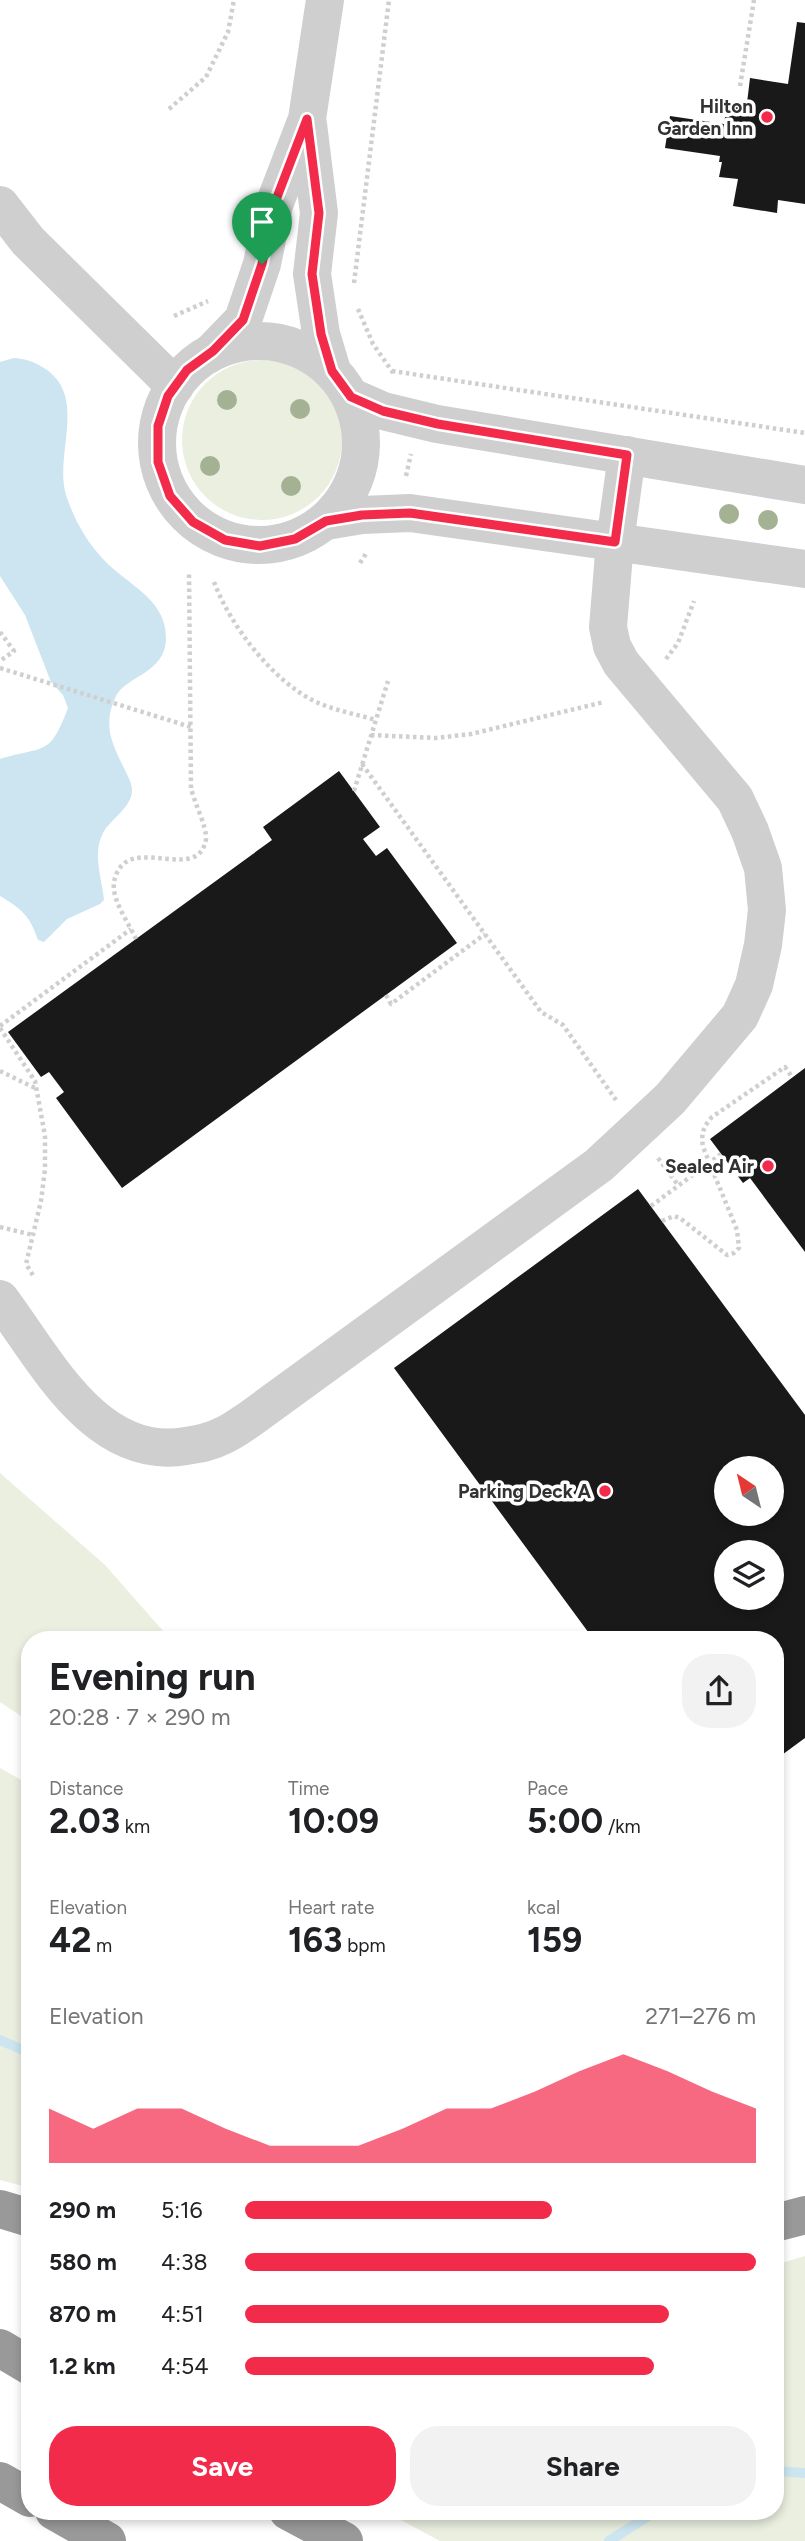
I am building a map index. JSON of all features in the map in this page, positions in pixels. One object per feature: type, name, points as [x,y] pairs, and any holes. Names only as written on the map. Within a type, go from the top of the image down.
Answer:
[{"type":"highway","points":[[0,2209],[21,2215]]},
{"type":"highway","points":[[784,2221],[805,2215]]},
{"type":"highway","points":[[0,2348],[21,2361]]},
{"type":"highway","points":[[0,2481],[21,2493]]},
{"type":"highway","points":[[70,2520],[107,2541]]},
{"type":"highway","points":[[305,2520],[344,2541]]},
{"type":"street","points":[[325,0],[307,119],[274,205],[262,264],[243,320],[213,351],[187,370],[168,396],[158,426],[158,462],[170,496],[193,522],[225,540],[260,546],[295,539],[326,521],[362,515],[410,513],[805,569]]},
{"type":"street","points":[[307,119],[319,213],[312,274],[321,334],[360,427],[360,459],[348,493],[326,521]]},
{"type":"street","points":[[0,205],[28,241],[175,386]]},
{"type":"street","points":[[213,351],[243,341],[275,342],[306,352],[341,384],[383,411],[805,485]]},
{"type":"street","points":[[0,1298],[62,1387],[105,1426],[130,1440],[157,1448],[205,1443],[250,1419],[599,1165],[670,1099],[740,1016],[754,985],[763,945],[766,910],[763,868],[735,799],[637,683],[617,654],[608,627],[615,542],[627,455]]},
{"type":"path","points":[[169,109],[206,77],[228,32],[234,0]]},
{"type":"path","points":[[354,289],[390,0]]},
{"type":"path","points":[[740,86],[754,0]]},
{"type":"path","points":[[354,297],[368,334],[397,378],[411,434],[409,469],[389,514],[360,563]]},
{"type":"path","points":[[392,371],[805,433]]},
{"type":"path","points":[[136,939],[114,890],[119,869],[137,856],[184,860],[201,850],[205,844],[206,834],[194,804],[191,788],[189,572]]},
{"type":"path","points":[[215,582],[225,606],[257,653],[296,691],[315,701],[376,720]]},
{"type":"path","points":[[371,735],[436,738],[471,734],[604,702],[624,694],[673,653],[694,601]]},
{"type":"path","points":[[0,632],[14,651],[0,661]]},
{"type":"path","points":[[0,668],[191,727]]},
{"type":"path","points":[[354,791],[388,681]]},
{"type":"path","points":[[362,764],[541,1012],[563,1026],[624,1111]]},
{"type":"path","points":[[41,1288],[26,1264],[41,1201],[45,1136],[37,1089],[30,1070],[0,1027],[131,929]]},
{"type":"path","points":[[386,995],[391,1004],[485,934]]},
{"type":"path","points":[[662,1221],[674,1216],[680,1218],[727,1255],[739,1248],[737,1230],[703,1147],[701,1135],[712,1117],[785,1067],[793,1077]]},
{"type":"path","points":[[0,1071],[37,1089]]},
{"type":"path","points":[[655,1153],[678,1185]]},
{"type":"path","points":[[651,1206],[721,1154]]},
{"type":"path","points":[[0,1227],[33,1235]]},
{"type":"shaded area","points":[[262,360],[293,366],[319,383],[336,409],[342,440],[336,471],[319,497],[293,514],[262,520],[231,514],[205,497],[188,471],[182,440],[188,409],[205,383],[231,366]]},
{"type":"shaded area","points":[[0,1473],[105,1565],[163,1631],[21,1631],[21,1716],[0,1702]]},
{"type":"shaded area","points":[[0,1768],[21,1780],[21,2186],[0,2180]]},
{"type":"shaded area","points":[[805,2256],[805,2541],[440,2541],[401,2520],[784,2520],[784,2262]]},
{"type":"water","points":[[14,358],[39,365],[59,382],[65,396],[67,412],[63,479],[73,513],[86,537],[103,559],[144,593],[160,612],[166,638],[160,659],[121,689],[112,706],[110,734],[132,790],[125,808],[106,828],[100,841],[98,857],[104,900],[67,919],[44,942],[38,940],[24,914],[0,896],[0,759],[44,747],[56,735],[68,708],[63,695],[51,682],[25,615],[0,576],[0,362]]},
{"type":"building","name":"Hilton Garden Inn","points":[[797,22],[805,23],[805,204],[778,200],[777,213],[733,206],[738,179],[719,177],[722,162],[719,162],[720,156],[665,148],[670,116],[724,124],[725,117],[729,117],[732,101],[747,103],[750,78],[788,84]]},
{"type":"building","points":[[339,771],[380,827],[363,839],[376,856],[387,848],[457,943],[122,1188],[56,1098],[64,1092],[49,1072],[41,1077],[8,1032],[272,840],[263,827]]},
{"type":"building","name":"Sealed Air","points":[[805,1068],[805,1252],[750,1178],[743,1183],[710,1139]]},
{"type":"building","name":"Parking Deck A","points":[[638,1189],[805,1415],[805,1738],[784,1753],[784,1631],[587,1631],[394,1368]]},
{"type":"waterway","points":[[0,2040],[21,2049]]},
{"type":"waterway","points":[[784,2472],[805,2473]]},
{"type":"waterway","points":[[609,2541],[642,2520]]},
{"type":"place","name":"Hilton Garden Inn","points":[[767,117]]},
{"type":"place","name":"Sealed Air","points":[[768,1166]]},
{"type":"place","name":"Parking Deck A","points":[[605,1491]]},
{"type":"route","points":[[307,119],[319,213],[312,274],[321,334],[332,371],[351,397],[383,411],[438,424],[627,455],[615,542],[410,513],[362,515],[326,521],[295,539],[260,546],[225,540],[193,522],[170,496],[158,462],[158,426],[168,396],[187,370],[213,351],[243,320],[262,264],[274,205],[307,119]]}]
